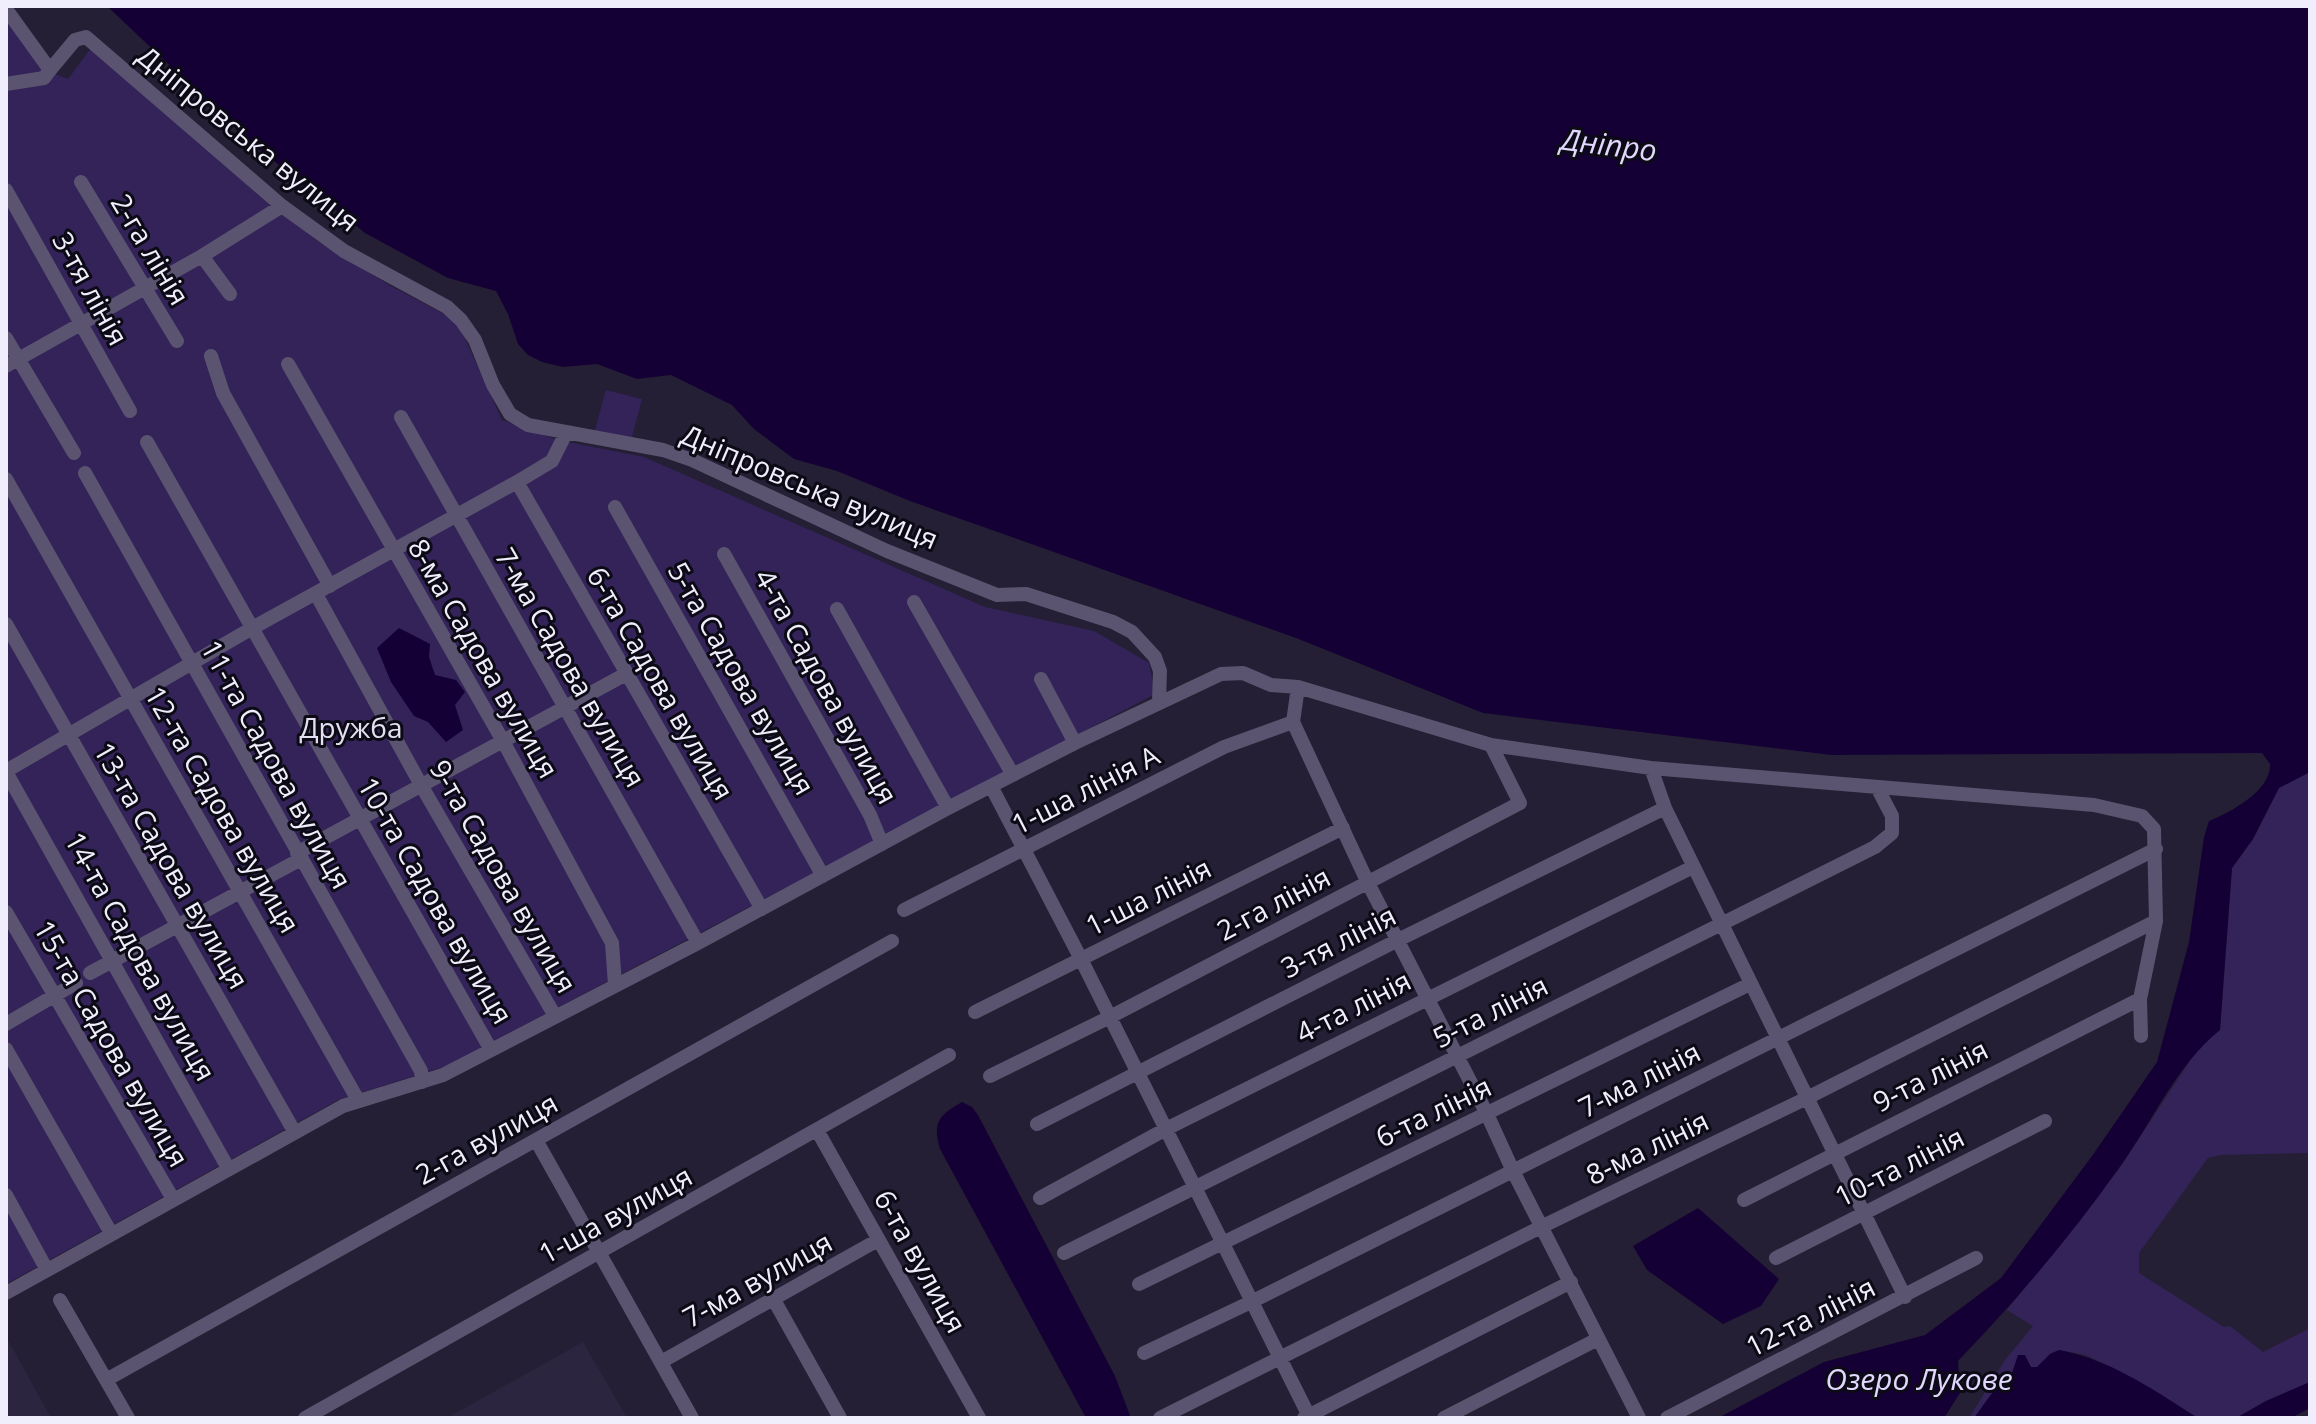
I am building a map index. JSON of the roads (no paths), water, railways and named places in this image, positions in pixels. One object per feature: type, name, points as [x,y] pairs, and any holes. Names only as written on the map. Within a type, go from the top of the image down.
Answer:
[{"type":"street","points":[[6,9],[50,70],[44,78],[6,84]]},
{"type":"street","name":"Дніпровська вулиця","points":[[50,70],[75,40],[86,37],[282,206],[344,251],[447,307],[475,340],[493,385],[510,414],[528,425],[625,442],[692,460],[887,551],[997,595],[1026,594],[1113,622],[1132,632],[1155,657],[1160,671],[1159,702]]},
{"type":"street","name":"2-га лінія","points":[[81,182],[177,341]]},
{"type":"street","name":"3-тя лінія","points":[[6,190],[130,411]]},
{"type":"street","points":[[12,363],[202,256],[282,206]]},
{"type":"street","points":[[202,256],[230,294]]},
{"type":"street","points":[[6,338],[12,363],[74,453]]},
{"type":"street","points":[[211,356],[223,393],[330,586]]},
{"type":"street","name":"8-ма Садова вулиця","points":[[288,364],[503,741],[612,943],[615,985]]},
{"type":"street","name":"7-ма Садова вулиця","points":[[401,417],[698,943]]},
{"type":"street","points":[[6,771],[254,627],[552,461],[566,433]]},
{"type":"street","name":"10-та Садова вулиця","points":[[147,442],[491,1050]]},
{"type":"street","name":"11-та Садова вулиця","points":[[85,473],[421,1071],[422,1082]]},
{"type":"street","name":"12-та Садова вулиця","points":[[6,479],[358,1100]]},
{"type":"street","name":"6-та Садова вулиця","points":[[517,482],[762,909]]},
{"type":"street","name":"5-та Садова вулиця","points":[[615,507],[823,876]]},
{"type":"street","name":"4-та Садова вулиця","points":[[724,554],[870,815],[882,844]]},
{"type":"street","name":"9-та Садова вулиця","points":[[316,594],[421,785],[555,1016]]},
{"type":"street","points":[[914,602],[1013,775]]},
{"type":"street","points":[[837,609],[948,808]]},
{"type":"street","name":"13-та Садова вулиця","points":[[6,624],[294,1131]]},
{"type":"street","points":[[6,1293],[294,1131],[358,1100],[443,1075],[698,943],[948,808],[1221,674],[1243,673],[1271,685],[1298,687],[1491,745],[1651,768],[2094,805],[2142,816],[2154,829],[2156,921],[2140,999],[2141,1036]]},
{"type":"street","points":[[90,973],[178,928],[359,819],[626,674]]},
{"type":"street","points":[[1041,679],[1075,743]]},
{"type":"street","points":[[1298,687],[1293,722],[1368,883],[1639,1418]]},
{"type":"street","name":"1-ша лінія А","points":[[904,910],[1224,747],[1293,722]]},
{"type":"street","name":"2-га лінія","points":[[990,1076],[1110,1017],[1520,803],[1491,745]]},
{"type":"street","points":[[1651,768],[1665,808],[1693,867],[1905,1297]]},
{"type":"street","name":"14-та Садова вулиця","points":[[6,771],[228,1168]]},
{"type":"street","points":[[991,786],[1196,1187],[1308,1417],[1571,1282]]},
{"type":"street","name":"5-та лінія","points":[[1064,1253],[1875,847],[1892,833],[1892,816],[1877,787]]},
{"type":"street","name":"3-тя лінія","points":[[1037,1124],[1665,808]]},
{"type":"street","name":"1-ша лінія","points":[[975,1012],[1343,828]]},
{"type":"street","name":"7-ма лінія","points":[[1144,1353],[2156,849]]},
{"type":"street","name":"4-та лінія","points":[[1040,1198],[1166,1129],[1693,867]]},
{"type":"street","name":"15-та Садова вулиця","points":[[6,912],[173,1199]]},
{"type":"street","name":"8-ма лінія","points":[[1160,1418],[1807,1098],[2156,921]]},
{"type":"street","name":"2-га вулиця","points":[[106,1380],[892,941]]},
{"type":"street","points":[[6,1024],[76,983]]},
{"type":"street","name":"6-та лінія","points":[[1139,1284],[1750,984]]},
{"type":"street","name":"9-та лінія","points":[[1744,1200],[2140,999]]},
{"type":"street","points":[[6,1049],[111,1233]]},
{"type":"street","name":"1-ша вулиця","points":[[305,1418],[949,1055]]},
{"type":"street","name":"10-та лінія","points":[[1776,1258],[2045,1121]]},
{"type":"street","name":"6-та вулиця","points":[[817,1130],[979,1418]]},
{"type":"street","points":[[536,1140],[692,1418]]},
{"type":"street","points":[[6,1195],[47,1270]]},
{"type":"street","name":"7-ма вулиця","points":[[661,1362],[878,1240]]},
{"type":"street","name":"12-та лінія","points":[[1667,1418],[1976,1258]]},
{"type":"street","points":[[60,1300],[128,1418]]},
{"type":"street","points":[[774,1300],[840,1418]]},
{"type":"street","points":[[1444,1418],[1598,1339]]},
{"type":"water","points":[[107,6],[2310,6],[2310,772],[2279,788],[2253,839],[2232,868],[2220,1030],[2177,1077],[2131,1151],[2062,1243],[1958,1361],[1960,1393],[1944,1418],[1718,1418],[1824,1362],[1925,1335],[2001,1278],[2157,1062],[2189,942],[2209,821],[2257,792],[2269,774],[2270,764],[2262,753],[1831,755],[1483,713],[1296,638],[910,501],[837,471],[794,459],[754,429],[732,405],[671,375],[637,379],[597,364],[563,367],[528,355],[518,344],[496,291],[448,278],[365,233],[255,146]]},
{"type":"water","points":[[399,628],[430,644],[429,657],[435,675],[456,680],[465,692],[455,705],[463,730],[446,742],[428,722],[414,716],[391,682],[377,648]]},
{"type":"water","points":[[962,1102],[972,1107],[978,1115],[1115,1376],[1131,1418],[1086,1418],[940,1149],[937,1132],[939,1120]]},
{"type":"water","points":[[1698,1208],[1779,1279],[1761,1306],[1723,1324],[1647,1270],[1633,1246]]},
{"type":"water","points":[[2059,1350],[2114,1368],[2198,1418],[1974,1418],[2003,1378],[2011,1376],[2018,1355],[2025,1355],[2031,1367],[2037,1367]]},
{"type":"water","points":[[2310,1382],[2310,1408],[2291,1418],[2236,1418],[2266,1401]]},
{"type":"water label","name":"Дніпро","points":[[1609,144]]},
{"type":"water label","name":"Озеро Лукове","points":[[1919,1378]]},
{"type":"park label","name":"Дружба","points":[[351,727]]}]
